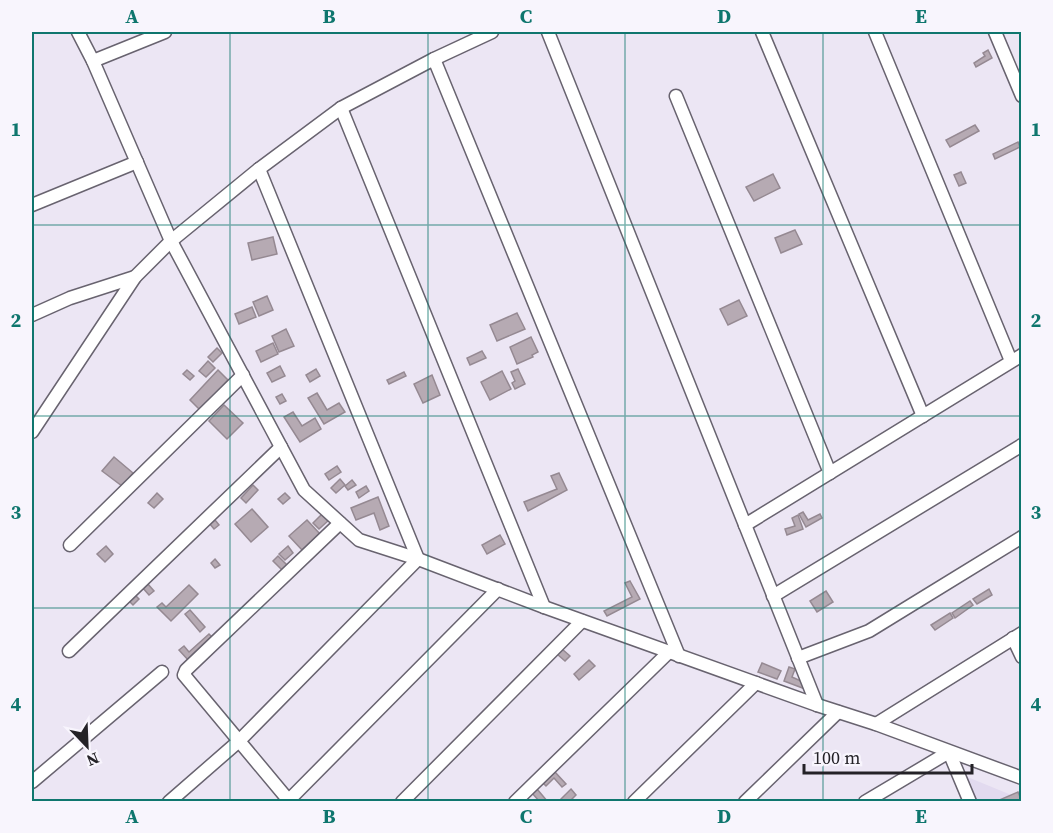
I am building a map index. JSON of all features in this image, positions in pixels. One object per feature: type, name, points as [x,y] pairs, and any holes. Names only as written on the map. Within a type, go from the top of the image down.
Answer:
[{"type":"street","points":[[78,32],[93,61],[171,241],[304,490],[359,540],[418,559],[582,621],[1022,777]]},
{"type":"street","points":[[93,61],[165,32]]},
{"type":"street","points":[[32,432],[135,277],[171,241],[259,169],[341,108],[492,32]]},
{"type":"street","points":[[548,32],[817,705]]},
{"type":"street","points":[[762,32],[923,416]]},
{"type":"street","points":[[745,525],[1016,358],[875,32]]},
{"type":"street","points":[[995,32],[1022,96]]},
{"type":"street","points":[[435,59],[674,654]]},
{"type":"street","points":[[676,96],[830,473]]},
{"type":"street","points":[[341,108],[544,607]]},
{"type":"street","points":[[32,205],[137,162]]},
{"type":"street","points":[[259,169],[418,559]]},
{"type":"street","points":[[32,315],[70,298],[135,277]]},
{"type":"street","points":[[70,545],[243,375]]},
{"type":"street","points":[[773,596],[1022,445]]},
{"type":"street","points":[[69,651],[281,447]]},
{"type":"street","points":[[340,523],[186,670],[184,675],[289,801],[498,590]]},
{"type":"street","points":[[798,658],[869,631],[1022,537]]},
{"type":"street","points":[[169,801],[239,741],[418,559]]},
{"type":"street","points":[[402,801],[582,621]]},
{"type":"street","points":[[876,724],[1017,635],[1022,657]]},
{"type":"street","points":[[515,801],[674,654]]},
{"type":"street","points":[[32,782],[162,672]]},
{"type":"street","points":[[634,801],[756,683]]},
{"type":"street","points":[[745,801],[838,712]]},
{"type":"street","points":[[865,801],[949,752]]},
{"type":"street","points":[[949,752],[969,801]]},
{"type":"shaded area","points":[[965,776],[1021,799],[1021,801],[976,801]]},
{"type":"building","points":[[988,50],[992,58],[976,67],[974,63],[985,56],[983,53]]},
{"type":"building","points":[[975,125],[979,131],[950,147],[946,140]]},
{"type":"building","points":[[1018,142],[1020,147],[995,159],[993,154]]},
{"type":"building","points":[[961,172],[966,183],[959,186],[954,175]]},
{"type":"building","points":[[773,174],[780,188],[754,201],[746,187]]},
{"type":"building","points":[[795,230],[802,244],[781,253],[775,238]]},
{"type":"building","points":[[273,237],[277,254],[252,260],[248,243]]},
{"type":"building","points":[[267,296],[273,310],[259,316],[253,302]]},
{"type":"building","points":[[739,300],[747,316],[728,325],[720,309]]},
{"type":"building","points":[[252,307],[256,317],[239,324],[235,314]]},
{"type":"building","points":[[517,313],[525,329],[497,341],[490,325]]},
{"type":"building","points":[[286,329],[294,346],[279,352],[272,336]]},
{"type":"building","points":[[531,337],[538,352],[532,355],[533,357],[517,364],[510,347]]},
{"type":"building","points":[[273,343],[278,354],[261,362],[256,351]]},
{"type":"building","points":[[217,348],[222,353],[213,362],[208,357]]},
{"type":"building","points":[[482,351],[486,358],[470,365],[467,358]]},
{"type":"building","points":[[208,361],[215,368],[206,377],[199,371]]},
{"type":"building","points":[[280,366],[285,376],[272,382],[267,373]]},
{"type":"building","points":[[316,369],[320,376],[310,382],[306,375]]},
{"type":"building","points":[[518,369],[525,384],[515,389],[512,383],[515,381],[511,372]]},
{"type":"building","points":[[187,370],[194,376],[190,380],[183,374]]},
{"type":"building","points":[[218,370],[228,380],[200,410],[190,400]]},
{"type":"building","points":[[502,371],[511,389],[490,400],[481,382]]},
{"type":"building","points":[[404,372],[406,376],[389,384],[387,380]]},
{"type":"building","points":[[432,375],[440,395],[423,403],[414,384]]},
{"type":"building","points":[[317,393],[327,410],[339,403],[345,412],[324,424],[308,398]]},
{"type":"building","points":[[282,394],[286,401],[280,404],[276,397]]},
{"type":"building","points":[[224,405],[243,423],[227,439],[209,421]]},
{"type":"building","points":[[293,412],[302,426],[315,418],[321,429],[300,442],[284,417]]},
{"type":"building","points":[[114,457],[133,473],[122,486],[102,471]]},
{"type":"building","points":[[337,466],[341,472],[329,480],[325,474]]},
{"type":"building","points":[[559,473],[567,490],[528,511],[524,502],[557,489],[551,476]]},
{"type":"building","points":[[340,479],[345,485],[336,493],[331,488]]},
{"type":"building","points":[[352,480],[356,485],[348,490],[345,486]]},
{"type":"building","points":[[253,485],[258,490],[246,503],[241,498]]},
{"type":"building","points":[[366,486],[369,491],[359,498],[356,492]]},
{"type":"building","points":[[157,493],[163,499],[154,508],[148,503]]},
{"type":"building","points":[[285,493],[290,498],[283,504],[278,499]]},
{"type":"building","points":[[378,497],[389,526],[380,530],[374,513],[356,520],[351,508]]},
{"type":"building","points":[[252,509],[268,527],[251,542],[235,524]]},
{"type":"building","points":[[803,512],[808,520],[820,514],[822,518],[806,527],[799,514]]},
{"type":"building","points":[[323,513],[329,520],[319,529],[313,523]]},
{"type":"building","points":[[798,515],[803,529],[787,535],[785,529],[795,526],[792,518]]},
{"type":"building","points":[[215,520],[219,525],[214,529],[210,524]]},
{"type":"building","points":[[307,520],[320,534],[302,550],[289,536]]},
{"type":"building","points":[[500,535],[505,544],[487,554],[482,545]]},
{"type":"building","points":[[106,546],[113,554],[105,562],[97,554]]},
{"type":"building","points":[[288,546],[293,553],[285,560],[279,554]]},
{"type":"building","points":[[278,556],[287,565],[282,570],[273,561]]},
{"type":"building","points":[[215,559],[220,565],[215,568],[211,563]]},
{"type":"building","points":[[630,581],[640,599],[607,616],[604,611],[632,597],[625,583]]},
{"type":"building","points":[[147,583],[154,591],[149,595],[142,587]]},
{"type":"building","points":[[189,585],[198,594],[171,621],[157,607],[162,603],[166,607]]},
{"type":"building","points":[[989,589],[992,595],[977,604],[973,599]]},
{"type":"building","points":[[826,591],[833,602],[817,612],[810,601]]},
{"type":"building","points":[[134,594],[139,599],[133,605],[128,600]]},
{"type":"building","points":[[970,601],[973,605],[955,618],[952,613]]},
{"type":"building","points":[[190,610],[205,627],[200,632],[185,614]]},
{"type":"building","points":[[950,613],[953,618],[935,630],[931,625]]},
{"type":"building","points":[[209,634],[214,639],[189,661],[179,650],[184,646],[189,652]]},
{"type":"building","points":[[562,649],[570,656],[565,661],[557,654]]},
{"type":"building","points":[[589,660],[595,666],[579,680],[574,674]]},
{"type":"building","points":[[762,663],[781,671],[777,679],[758,672]]},
{"type":"building","points":[[789,667],[795,669],[792,677],[803,682],[805,689],[784,681]]},
{"type":"building","points":[[555,772],[566,784],[562,787],[554,778],[546,786],[543,783]]},
{"type":"building","points":[[537,789],[548,802],[540,802],[532,793]]},
{"type":"building","points":[[571,789],[576,795],[569,802],[558,802]]},
{"type":"building","points":[[1018,792],[1022,802],[995,802]]}]
